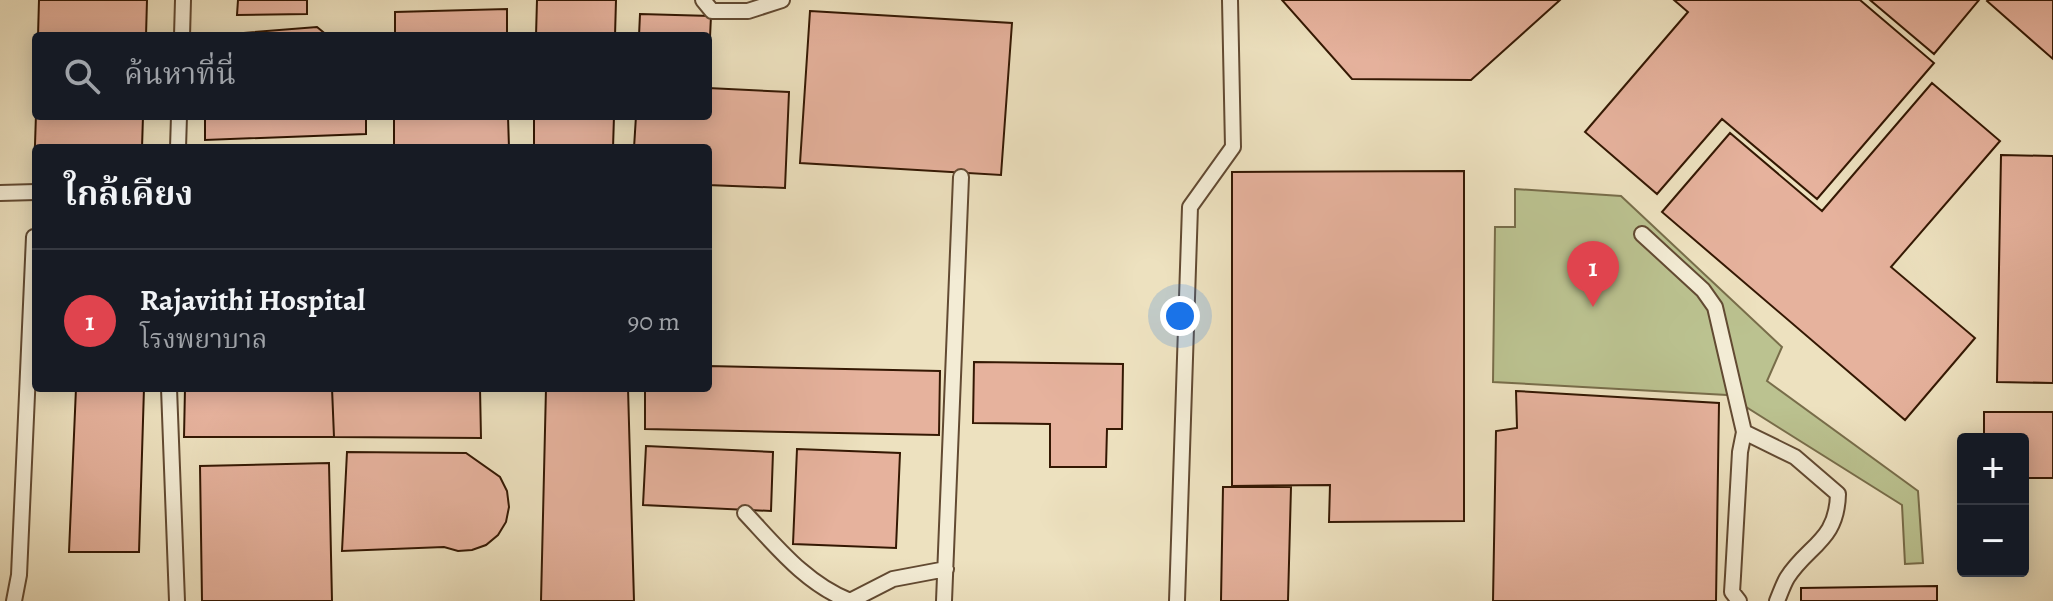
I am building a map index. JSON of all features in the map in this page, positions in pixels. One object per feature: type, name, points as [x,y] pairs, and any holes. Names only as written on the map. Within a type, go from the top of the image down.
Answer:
[{"type":"lane","points":[[182,32],[183,0]]},
{"type":"lane","points":[[703,0],[712,11],[748,11],[782,0]]},
{"type":"lane","points":[[1177,601],[1190,207],[1233,147],[1230,0]]},
{"type":"lane","points":[[178,144],[179,120]]},
{"type":"lane","points":[[944,601],[961,177]]},
{"type":"lane","points":[[0,193],[32,192]]},
{"type":"lane","points":[[1642,234],[1703,290],[1715,307],[1744,432],[1740,452],[1732,592],[1739,601]]},
{"type":"lane","points":[[14,601],[19,575],[32,282]]},
{"type":"lane","points":[[169,392],[177,601]]},
{"type":"lane","points":[[1744,432],[1795,457],[1838,494],[1838,513],[1827,533],[1788,577],[1777,601]]},
{"type":"lane","points":[[745,513],[794,566],[833,594],[850,601],[893,579],[946,569]]},
{"type":"green space","points":[[1515,189],[1621,196],[1782,347],[1767,381],[1918,491],[1923,563],[1905,564],[1902,505],[1727,395],[1493,382],[1495,227],[1515,227]]},
{"type":"building","points":[[39,0],[147,0],[146,32],[38,32]]},
{"type":"building","points":[[238,0],[307,0],[307,14],[237,15]]},
{"type":"building","points":[[537,0],[616,0],[615,32],[536,32]]},
{"type":"building","points":[[1282,0],[1560,0],[1471,80],[1352,79]]},
{"type":"building","points":[[1674,0],[1860,0],[1934,63],[1817,199],[1722,119],[1657,194],[1585,132],[1688,12]]},
{"type":"building","points":[[1870,0],[1979,0],[1934,54]]},
{"type":"building","points":[[2053,0],[2053,59],[1987,1]]},
{"type":"building","points":[[507,9],[507,32],[395,32],[395,12]]},
{"type":"building","points":[[810,11],[1012,23],[1001,175],[800,163]]},
{"type":"building","points":[[640,14],[711,16],[710,32],[639,32]]},
{"type":"building","points":[[317,27],[323,32],[255,32]]},
{"type":"building","points":[[1932,83],[2000,141],[1891,267],[1975,338],[1905,420],[1662,212],[1730,133],[1822,211]]},
{"type":"building","points":[[712,88],[789,92],[785,188],[712,185],[712,144],[634,144],[636,120],[712,120]]},
{"type":"building","points":[[36,120],[143,120],[142,144],[35,144]]},
{"type":"building","points":[[205,120],[366,120],[366,134],[205,140]]},
{"type":"building","points":[[394,120],[508,120],[509,144],[394,144]]},
{"type":"building","points":[[534,120],[614,120],[613,144],[534,144]]},
{"type":"building","points":[[2001,155],[2053,156],[2053,383],[1997,382]]},
{"type":"building","points":[[1464,171],[1464,521],[1329,522],[1330,485],[1232,486],[1232,172]]},
{"type":"building","points":[[974,362],[1123,364],[1122,429],[1107,429],[1106,467],[1050,467],[1050,424],[973,423]]},
{"type":"building","points":[[712,366],[940,371],[939,435],[645,429],[645,392],[712,392]]},
{"type":"building","points":[[1516,391],[1719,403],[1716,601],[1493,601],[1496,431],[1517,428]]},
{"type":"building","points":[[76,392],[144,392],[139,552],[69,552]]},
{"type":"building","points":[[185,392],[332,392],[334,437],[184,437]]},
{"type":"building","points":[[332,392],[480,392],[481,438],[334,437]]},
{"type":"building","points":[[546,392],[628,392],[634,601],[541,601]]},
{"type":"building","points":[[1984,412],[2053,412],[2053,478],[2029,478],[2029,433],[1984,433]]},
{"type":"building","points":[[646,446],[773,452],[771,511],[643,505]]},
{"type":"building","points":[[797,449],[900,453],[896,548],[793,544]]},
{"type":"building","points":[[347,452],[466,453],[500,477],[507,491],[509,507],[506,522],[498,535],[486,545],[472,550],[458,551],[444,547],[342,551]]},
{"type":"building","points":[[329,463],[332,601],[202,601],[200,466]]},
{"type":"building","points":[[1223,487],[1291,487],[1288,601],[1221,601]]},
{"type":"building","points":[[1937,586],[1937,601],[1801,601],[1801,588]]},
{"type":"place","name":"Rajavithi Hospital","points":[[1593,307]]}]
